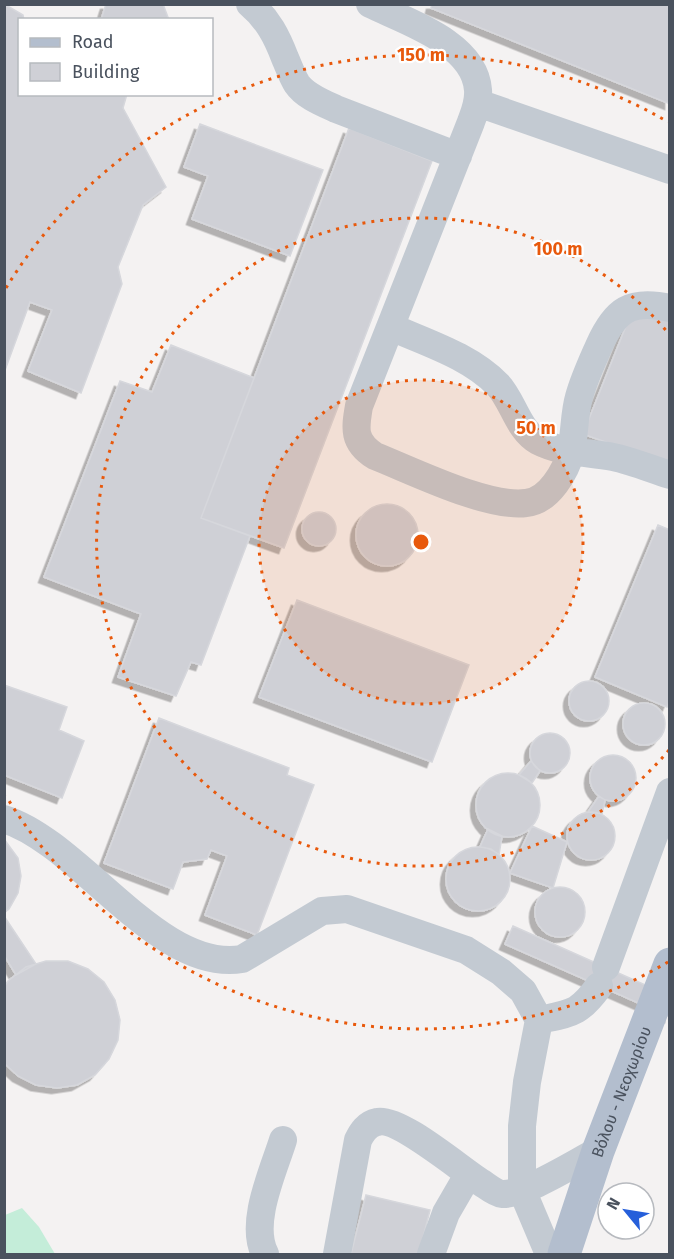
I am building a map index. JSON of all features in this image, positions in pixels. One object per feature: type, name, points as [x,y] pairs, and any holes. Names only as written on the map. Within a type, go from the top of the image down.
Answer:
[{"type":"main road","name":"Βόλου - Νεοχωρίου","points":[[564,1254],[598,1151],[669,964]]},
{"type":"lane","points":[[249,4],[267,21],[277,38],[297,85],[321,102],[336,109],[458,156]]},
{"type":"lane","points":[[370,4],[435,34],[458,52],[470,67],[478,88],[478,103],[359,406],[355,427],[358,441],[366,451],[475,495],[500,502],[528,503],[545,495],[559,478],[571,452],[580,394],[588,371],[611,323],[627,309],[639,304],[669,308]]},
{"type":"lane","points":[[478,103],[669,170]]},
{"type":"lane","points":[[391,327],[456,356],[479,370],[500,387],[531,436],[537,440],[571,452],[613,458],[669,475]]},
{"type":"lane","points":[[539,1020],[568,1014],[584,1006],[602,976],[669,792]]},
{"type":"lane","points":[[4,819],[21,824],[44,840],[163,935],[211,959],[229,961],[242,959],[322,911],[347,909],[466,951],[501,972],[523,991],[539,1020],[527,1082],[522,1126],[522,1191],[549,1254]]},
{"type":"lane","points":[[337,1254],[358,1140],[368,1126],[378,1121],[412,1133],[468,1174],[502,1194],[522,1191],[598,1151]]},
{"type":"lane","points":[[265,1254],[259,1235],[261,1213],[283,1140]]},
{"type":"lane","points":[[431,1254],[446,1212],[468,1174]]},
{"type":"lane","points":[[524,1254],[533,1220]]},
{"type":"green space","points":[[22,1208],[39,1227],[55,1254],[5,1254],[5,1215]]},
{"type":"building","points":[[4,4],[23,15],[24,18],[18,18],[18,96],[126,96],[123,108],[166,187],[143,205],[118,267],[122,284],[81,393],[28,371],[52,310],[30,302],[4,373]]},
{"type":"building","points":[[106,4],[163,4],[168,18],[102,18]]},
{"type":"building","points":[[432,4],[670,4],[670,104],[431,8]]},
{"type":"building","points":[[200,124],[323,170],[290,256],[192,219],[208,176],[184,167]]},
{"type":"building","points":[[349,128],[432,161],[284,548],[201,518]]},
{"type":"building","points":[[634,306],[670,320],[670,465],[583,434]]},
{"type":"building","points":[[171,345],[254,378],[201,518],[250,536],[201,665],[191,662],[176,696],[118,677],[141,614],[44,577],[120,381],[152,392]]},
{"type":"building","points":[[381,504],[393,504],[409,513],[416,523],[418,535],[416,547],[409,557],[393,566],[381,566],[370,561],[361,552],[356,541],[356,529],[361,518],[370,509]]},
{"type":"building","points":[[319,512],[331,517],[336,529],[331,541],[319,546],[307,541],[302,529],[307,517]]},
{"type":"building","points":[[658,525],[670,530],[670,700],[667,707],[595,677]]},
{"type":"building","points":[[297,600],[469,665],[432,762],[259,697]]},
{"type":"building","points":[[589,681],[603,687],[609,701],[603,715],[589,721],[575,715],[569,701],[575,687]]},
{"type":"building","points":[[4,685],[67,707],[59,730],[84,741],[62,798],[4,775]]},
{"type":"building","points":[[644,703],[659,709],[665,724],[659,739],[644,745],[629,739],[623,724],[629,709]]},
{"type":"building","points":[[159,718],[289,768],[287,775],[314,785],[257,935],[205,915],[227,856],[211,850],[207,859],[183,862],[173,889],[104,863]]},
{"type":"building","points":[[550,733],[564,739],[570,753],[564,767],[550,773],[536,767],[530,753],[536,739]]},
{"type":"building","points":[[613,755],[629,762],[636,778],[629,794],[613,801],[597,794],[590,778],[597,762]]},
{"type":"building","points":[[531,761],[540,771],[532,783],[519,775]]},
{"type":"building","points":[[508,773],[520,775],[531,782],[538,793],[540,805],[538,817],[531,828],[520,835],[508,837],[496,835],[485,828],[478,817],[476,805],[478,793],[485,782],[496,775]]},
{"type":"building","points":[[599,796],[605,800],[602,814],[588,812]]},
{"type":"building","points":[[586,812],[596,812],[608,819],[615,831],[615,841],[608,853],[596,860],[586,860],[571,849],[567,841],[567,831],[578,816]]},
{"type":"building","points":[[532,826],[567,842],[553,888],[510,873]]},
{"type":"building","points":[[488,829],[502,836],[499,855],[491,849],[480,847]]},
{"type":"building","points":[[4,839],[18,858],[21,876],[18,893],[9,909],[4,913]]},
{"type":"building","points":[[478,847],[490,849],[501,856],[508,867],[510,879],[508,891],[501,902],[490,909],[478,911],[466,909],[455,902],[448,891],[446,879],[448,867],[455,856],[466,849]]},
{"type":"building","points":[[560,887],[578,894],[585,912],[578,930],[560,937],[542,930],[535,912],[542,894]]},
{"type":"building","points":[[4,916],[36,964],[16,975],[4,955]]},
{"type":"building","points":[[513,926],[670,996],[670,1017],[505,944]]},
{"type":"building","points":[[46,961],[68,961],[88,969],[104,982],[115,1000],[120,1020],[118,1040],[109,1059],[95,1075],[77,1085],[57,1088],[36,1085],[18,1076],[4,1063],[4,987],[26,967]]},
{"type":"building","points":[[366,1195],[430,1210],[419,1254],[351,1254]]}]
